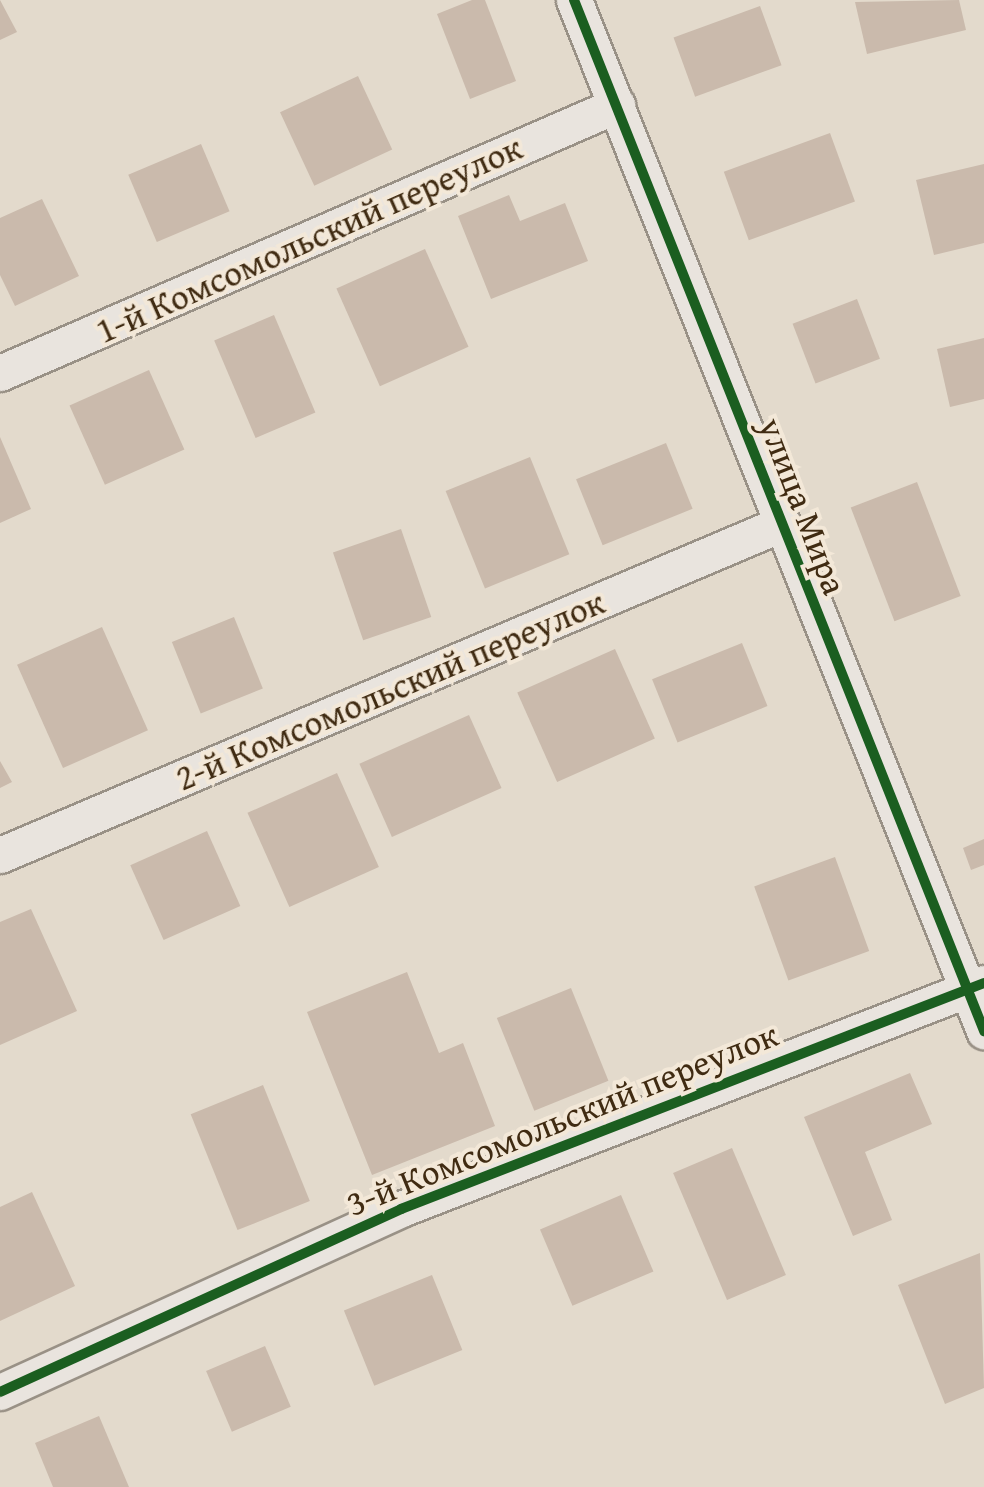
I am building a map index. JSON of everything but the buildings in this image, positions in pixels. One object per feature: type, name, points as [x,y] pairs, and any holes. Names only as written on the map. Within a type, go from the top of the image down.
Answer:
[{"type":"street","name":"улица Мира","points":[[574,0],[781,524],[975,987],[984,1031]]},
{"type":"street","name":"1-й Комсомольский переулок","points":[[0,374],[617,104]]},
{"type":"street","name":"2-й Комсомольский переулок","points":[[0,855],[781,524]]},
{"type":"street","name":"3-й Комсомольский переулок","points":[[0,1392],[400,1209],[975,987]]},
{"type":"cycle path","points":[[574,0],[984,1031]]},
{"type":"cycle path","points":[[0,1392],[401,1209],[984,983]]}]
